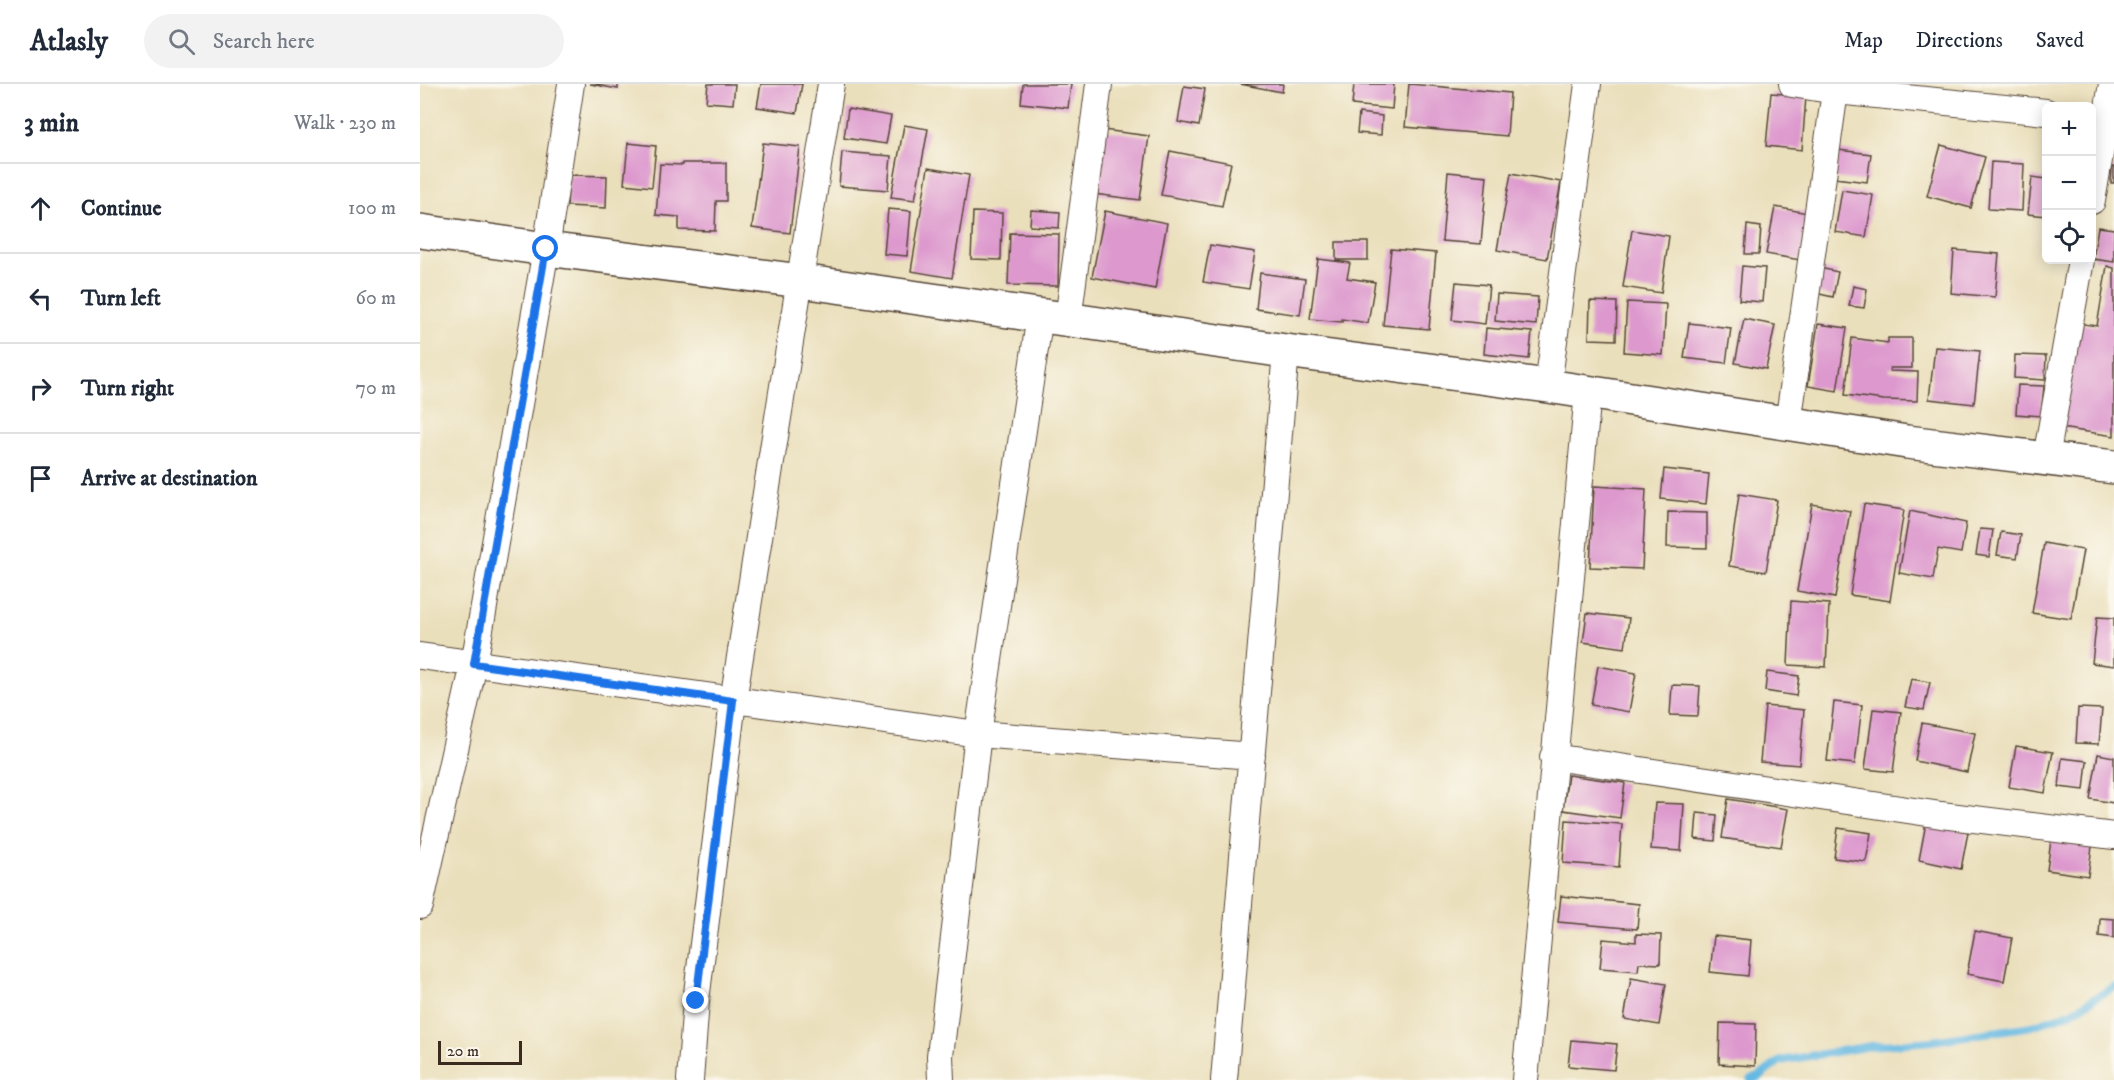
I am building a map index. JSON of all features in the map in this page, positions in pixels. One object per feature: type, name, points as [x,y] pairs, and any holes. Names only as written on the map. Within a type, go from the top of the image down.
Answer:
[{"type":"highway","points":[[420,231],[801,281],[1286,351],[1548,386],[1907,442],[2114,467]]},
{"type":"street","points":[[420,906],[474,664],[546,249],[571,84]]},
{"type":"street","points":[[690,1080],[696,1001],[733,701],[831,84]]},
{"type":"street","points":[[941,1080],[940,1056],[978,734],[1099,84]]},
{"type":"street","points":[[1548,386],[1588,84]]},
{"type":"street","points":[[1792,84],[2042,112]]},
{"type":"street","points":[[2096,169],[2112,84]]},
{"type":"street","points":[[1788,424],[1836,88]]},
{"type":"street","points":[[2046,458],[2080,264]]},
{"type":"street","points":[[1224,1080],[1286,351]]},
{"type":"street","points":[[1525,1080],[1588,392]]},
{"type":"street","points":[[420,656],[978,734],[1252,756]]},
{"type":"street","points":[[1553,758],[1941,815],[2114,836]]},
{"type":"building","points":[[590,84],[618,84],[618,89]]},
{"type":"building","points":[[708,84],[735,84],[733,104],[706,102]]},
{"type":"building","points":[[761,84],[802,84],[797,113],[757,107]]},
{"type":"building","points":[[1023,84],[1071,84],[1068,108],[1021,103]]},
{"type":"building","points":[[1240,84],[1283,84],[1282,92]]},
{"type":"building","points":[[1354,84],[1394,84],[1392,109],[1352,105]]},
{"type":"building","points":[[1409,84],[1510,93],[1507,136],[1405,127]]},
{"type":"building","points":[[1184,86],[1205,89],[1199,126],[1178,122]]},
{"type":"building","points":[[1771,93],[1806,96],[1802,150],[1766,146]]},
{"type":"building","points":[[848,109],[891,116],[886,144],[844,138]]},
{"type":"building","points":[[1359,113],[1382,116],[1381,135],[1357,133]]},
{"type":"building","points":[[904,125],[928,129],[915,200],[891,197]]},
{"type":"building","points":[[1103,130],[1149,136],[1140,200],[1094,194]]},
{"type":"building","points":[[628,143],[656,146],[652,187],[624,184]]},
{"type":"building","points":[[763,143],[800,147],[790,233],[752,228]]},
{"type":"building","points":[[1941,145],[1985,157],[1971,208],[1927,196]]},
{"type":"building","points":[[1838,150],[1871,154],[1867,182],[1835,178]]},
{"type":"building","points":[[1170,151],[1231,163],[1222,206],[1161,195]]},
{"type":"building","points":[[842,152],[891,156],[888,190],[839,186]]},
{"type":"building","points":[[1991,162],[2024,164],[2022,211],[1988,209]]},
{"type":"building","points":[[683,163],[726,163],[726,201],[716,201],[715,231],[679,230],[679,217],[656,215],[660,164],[683,165]]},
{"type":"building","points":[[2112,167],[2114,167],[2114,183],[2111,183]]},
{"type":"building","points":[[928,168],[969,175],[952,278],[911,271]]},
{"type":"building","points":[[1448,172],[1487,176],[1481,244],[1442,241]]},
{"type":"building","points":[[1511,173],[1561,182],[1547,259],[1497,250]]},
{"type":"building","points":[[569,175],[607,176],[606,208],[567,206]]},
{"type":"building","points":[[2032,177],[2042,178],[2042,216],[2028,214]]},
{"type":"building","points":[[1842,190],[1873,195],[1866,237],[1835,232]]},
{"type":"building","points":[[1775,207],[1808,213],[1800,260],[1766,254]]},
{"type":"building","points":[[888,209],[911,211],[907,256],[884,254]]},
{"type":"building","points":[[1031,210],[1060,212],[1059,228],[1030,226]]},
{"type":"building","points":[[1105,211],[1167,223],[1155,289],[1092,277]]},
{"type":"building","points":[[973,212],[1002,213],[1001,260],[971,259]]},
{"type":"building","points":[[1747,225],[1761,227],[1759,254],[1745,254]]},
{"type":"building","points":[[2098,227],[2114,229],[2114,262],[2096,259]]},
{"type":"building","points":[[1632,230],[1669,236],[1661,293],[1623,287]]},
{"type":"building","points":[[1010,233],[1059,234],[1058,286],[1008,285]]},
{"type":"building","points":[[1336,242],[1368,242],[1368,260],[1336,260]]},
{"type":"building","points":[[1210,245],[1255,252],[1249,289],[1203,282]]},
{"type":"building","points":[[1391,249],[1436,253],[1429,329],[1383,325]]},
{"type":"building","points":[[1954,250],[1999,254],[1995,297],[1951,293]]},
{"type":"building","points":[[1318,259],[1350,263],[1347,278],[1375,282],[1368,323],[1342,319],[1342,322],[1310,319]]},
{"type":"building","points":[[1742,266],[1765,268],[1762,302],[1739,300]]},
{"type":"building","points":[[2107,266],[2114,268],[2114,436],[2061,428],[2077,323],[2097,326]]},
{"type":"building","points":[[1820,268],[1838,272],[1833,297],[1815,293]]},
{"type":"building","points":[[1260,273],[1305,279],[1300,315],[1256,309]]},
{"type":"building","points":[[1456,282],[1489,285],[1485,324],[1452,320]]},
{"type":"building","points":[[1853,286],[1867,289],[1864,308],[1849,306]]},
{"type":"building","points":[[1497,294],[1538,297],[1536,325],[1495,321]]},
{"type":"building","points":[[1590,301],[1617,302],[1616,340],[1589,339]]},
{"type":"building","points":[[1627,302],[1666,304],[1663,355],[1624,352]]},
{"type":"building","points":[[1744,319],[1775,325],[1766,369],[1735,363]]},
{"type":"building","points":[[1689,323],[1731,328],[1726,363],[1684,358]]},
{"type":"building","points":[[1818,324],[1847,328],[1837,391],[1808,386]]},
{"type":"building","points":[[1486,328],[1532,332],[1529,359],[1484,354]]},
{"type":"building","points":[[1852,338],[1888,343],[1888,338],[1912,338],[1912,368],[1890,368],[1890,371],[1918,372],[1917,401],[1845,395]]},
{"type":"building","points":[[1935,347],[1980,351],[1974,404],[1929,399]]},
{"type":"building","points":[[2015,355],[2046,356],[2045,380],[2014,378]]},
{"type":"building","points":[[2018,385],[2044,386],[2041,416],[2016,414]]},
{"type":"building","points":[[1664,469],[1709,474],[1706,504],[1661,499]]},
{"type":"building","points":[[1594,486],[1646,489],[1642,569],[1590,567]]},
{"type":"building","points":[[1739,494],[1777,500],[1766,572],[1729,566]]},
{"type":"building","points":[[1812,504],[1850,511],[1835,598],[1797,591]]},
{"type":"building","points":[[1864,504],[1904,510],[1890,601],[1850,595]]},
{"type":"building","points":[[1910,511],[1966,523],[1961,553],[1938,549],[1933,579],[1899,573]]},
{"type":"building","points":[[1668,512],[1707,513],[1707,548],[1667,547]]},
{"type":"building","points":[[1980,529],[1993,530],[1989,557],[1976,555]]},
{"type":"building","points":[[2001,532],[2021,535],[2017,558],[1997,555]]},
{"type":"building","points":[[2044,543],[2083,550],[2071,619],[2032,613]]},
{"type":"building","points":[[1791,601],[1829,604],[1826,667],[1788,665]]},
{"type":"building","points":[[1587,613],[1629,618],[1625,648],[1583,642]]},
{"type":"building","points":[[2097,617],[2114,618],[2114,666],[2092,663]]},
{"type":"building","points":[[1598,666],[1636,673],[1629,712],[1591,705]]},
{"type":"building","points":[[1767,672],[1799,676],[1796,696],[1765,691]]},
{"type":"building","points":[[1911,679],[1930,682],[1924,710],[1905,707]]},
{"type":"building","points":[[1672,685],[1700,686],[1698,716],[1670,715]]},
{"type":"building","points":[[1834,702],[1862,705],[1855,764],[1827,761]]},
{"type":"building","points":[[1765,706],[1804,710],[1799,765],[1760,762]]},
{"type":"building","points":[[2078,708],[2102,709],[2099,744],[2076,743]]},
{"type":"building","points":[[1873,709],[1901,712],[1893,772],[1865,769]]},
{"type":"building","points":[[1922,723],[1975,733],[1967,772],[1915,761]]},
{"type":"building","points":[[2016,746],[2053,752],[2045,793],[2009,787]]},
{"type":"building","points":[[2098,754],[2114,757],[2114,803],[2090,799]]},
{"type":"building","points":[[2062,758],[2087,761],[2084,790],[2059,787]]},
{"type":"building","points":[[1568,775],[1625,783],[1620,818],[1563,810]]},
{"type":"building","points":[[1728,799],[1788,809],[1781,847],[1722,838]]},
{"type":"building","points":[[1655,803],[1684,804],[1681,851],[1651,849]]},
{"type":"building","points":[[1697,813],[1717,815],[1715,841],[1695,839]]},
{"type":"building","points":[[1566,820],[1622,824],[1619,867],[1563,863]]},
{"type":"building","points":[[1926,823],[1968,832],[1961,869],[1919,860]]},
{"type":"building","points":[[1838,828],[1871,833],[1866,862],[1834,858]]},
{"type":"building","points":[[2052,833],[2093,839],[2088,876],[2047,870]]},
{"type":"building","points":[[1561,896],[1639,904],[1637,929],[1558,922]]},
{"type":"building","points":[[2100,918],[2114,919],[2114,938],[2099,936]]},
{"type":"building","points":[[1975,931],[2012,938],[2004,981],[1967,974]]},
{"type":"building","points":[[1636,934],[1661,935],[1660,964],[1639,963],[1638,971],[1600,968],[1603,939],[1636,942]]},
{"type":"building","points":[[1714,936],[1751,940],[1748,976],[1710,972]]},
{"type":"building","points":[[1631,978],[1666,984],[1659,1025],[1624,1019]]},
{"type":"building","points":[[1720,1023],[1756,1024],[1755,1066],[1719,1064]]},
{"type":"building","points":[[1571,1040],[1617,1044],[1614,1070],[1568,1066]]},
{"type":"waterway","points":[[1751,1080],[1759,1077],[1780,1061],[1871,1046],[1932,1041],[2032,1026],[2070,1013],[2114,987]]},
{"type":"route","points":[[546,249],[474,664],[733,701],[696,1001]]}]
